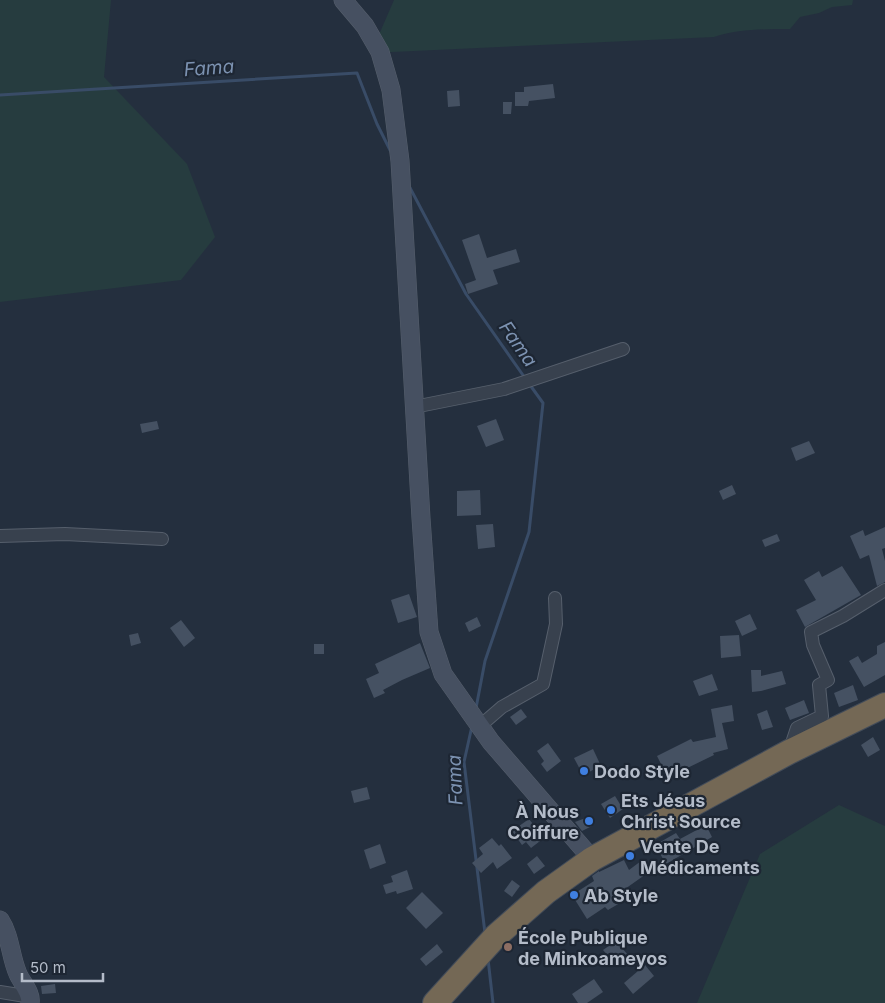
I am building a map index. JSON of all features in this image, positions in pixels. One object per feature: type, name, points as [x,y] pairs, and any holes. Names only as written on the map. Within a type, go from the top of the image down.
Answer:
[{"type":"highway","points":[[435,1003],[496,936],[546,892],[592,859],[790,752],[885,705]]},
{"type":"street","points":[[343,0],[365,26],[380,52],[391,90],[403,195],[414,407],[429,632],[443,674],[491,742],[592,859]]},
{"type":"street","points":[[414,407],[504,389],[623,349]]},
{"type":"street","points":[[0,536],[65,534],[162,539]]},
{"type":"street","points":[[790,752],[797,728],[822,716],[819,686],[828,680],[813,645],[811,632],[843,616],[885,590]]},
{"type":"street","points":[[480,726],[502,707],[543,684],[556,624],[555,598]]},
{"type":"street","points":[[0,920],[6,930],[17,972],[31,1000]]},
{"type":"street","points":[[0,992],[31,1000]]},
{"type":"green space","points":[[0,0],[111,0],[104,77],[187,164],[215,237],[181,280],[0,302]]},
{"type":"green space","points":[[394,0],[853,0],[852,5],[832,7],[819,13],[800,17],[790,29],[742,31],[714,37],[371,53]]},
{"type":"green space","points":[[839,805],[885,826],[885,1003],[697,1003],[760,854]]},
{"type":"building","points":[[553,84],[555,98],[529,101],[528,106],[515,106],[515,92],[524,92],[524,87]]},
{"type":"building","points":[[459,90],[460,106],[448,107],[447,91]]},
{"type":"building","points":[[503,102],[512,102],[511,114],[503,114]]},
{"type":"building","points":[[479,234],[487,258],[516,249],[520,262],[493,270],[498,284],[468,294],[465,284],[476,280],[462,240]]},
{"type":"building","points":[[496,419],[504,440],[486,447],[477,426]]},
{"type":"building","points":[[157,421],[159,429],[142,433],[140,424]]},
{"type":"building","points":[[809,441],[815,453],[796,461],[791,448]]},
{"type":"building","points":[[732,485],[736,494],[723,500],[719,491]]},
{"type":"building","points":[[480,490],[481,515],[457,516],[457,491]]},
{"type":"building","points":[[493,524],[495,547],[478,549],[476,525]]},
{"type":"building","points":[[885,527],[885,548],[882,549],[885,561],[885,582],[877,586],[869,555],[860,559],[850,536],[863,530],[865,536]]},
{"type":"building","points":[[777,534],[780,541],[765,547],[762,540]]},
{"type":"building","points":[[842,566],[861,595],[805,627],[796,610],[816,600],[804,580],[819,571],[822,577]]},
{"type":"building","points":[[409,594],[417,617],[398,623],[391,600]]},
{"type":"building","points":[[750,614],[757,629],[742,636],[735,621]]},
{"type":"building","points":[[477,617],[481,626],[469,632],[465,623]]},
{"type":"building","points":[[181,620],[195,638],[184,647],[170,628]]},
{"type":"building","points":[[138,633],[141,643],[131,646],[129,635]]},
{"type":"building","points":[[739,635],[741,656],[721,658],[720,636]]},
{"type":"building","points":[[885,642],[885,675],[864,687],[849,661],[858,656],[862,663],[877,654],[877,646]]},
{"type":"building","points":[[420,643],[430,668],[383,690],[385,693],[374,698],[366,679],[379,673],[375,664]]},
{"type":"building","points":[[314,644],[324,644],[324,654],[314,654]]},
{"type":"building","points":[[751,670],[761,670],[761,676],[782,671],[786,684],[752,692]]},
{"type":"building","points":[[712,674],[718,690],[699,696],[693,681]]},
{"type":"building","points":[[853,685],[858,700],[839,707],[834,693]]},
{"type":"building","points":[[804,700],[809,713],[790,720],[785,708]]},
{"type":"building","points":[[732,705],[734,721],[722,723],[728,749],[713,753],[714,755],[675,774],[673,770],[666,774],[657,756],[691,739],[693,742],[716,737],[711,709]]},
{"type":"building","points":[[521,709],[527,717],[516,725],[510,717]]},
{"type":"building","points":[[767,710],[773,727],[762,730],[757,714]]},
{"type":"building","points":[[873,737],[880,750],[868,757],[861,745]]},
{"type":"building","points":[[548,743],[561,761],[547,772],[541,764],[544,761],[537,751]]},
{"type":"building","points":[[593,749],[601,766],[583,775],[574,758]]},
{"type":"building","points":[[367,787],[370,799],[354,803],[351,791]]},
{"type":"building","points":[[615,796],[623,809],[610,818],[601,804]]},
{"type":"building","points":[[588,817],[592,826],[582,831],[575,822]]},
{"type":"building","points":[[529,819],[544,838],[531,848],[526,842],[522,845],[512,831]]},
{"type":"building","points":[[706,825],[712,837],[666,864],[655,845],[676,833],[680,839]]},
{"type":"building","points":[[492,838],[499,846],[501,844],[512,858],[497,869],[493,862],[481,873],[472,863],[483,854],[479,848]]},
{"type":"building","points":[[380,844],[386,863],[370,869],[364,850]]},
{"type":"building","points":[[537,856],[545,866],[534,874],[527,864]]},
{"type":"building","points":[[624,860],[629,870],[641,861],[649,872],[615,896],[620,903],[608,910],[605,907],[587,919],[572,895],[594,881],[592,876],[599,871]]},
{"type":"building","points":[[407,870],[413,889],[397,894],[396,891],[386,894],[383,885],[393,882],[391,876]]},
{"type":"building","points":[[512,880],[520,886],[512,897],[504,891]]},
{"type":"building","points":[[422,892],[443,913],[426,929],[406,908]]},
{"type":"building","points":[[616,941],[628,955],[616,965],[603,950]]},
{"type":"building","points":[[437,944],[443,952],[426,966],[420,959]]},
{"type":"building","points":[[645,965],[654,976],[633,994],[624,983]]},
{"type":"building","points":[[594,979],[603,992],[587,1003],[578,1003],[572,994]]},
{"type":"building","points":[[55,984],[56,993],[42,994],[41,986]]},
{"type":"waterway","name":"Fama","points":[[0,95],[357,73],[377,124],[390,150]]},
{"type":"waterway","name":"Fama","points":[[408,184],[466,294],[525,378]]},
{"type":"waterway","name":"Fama","points":[[476,708],[485,661],[529,532],[543,403],[530,385]]},
{"type":"waterway","name":"Fama","points":[[472,726],[464,762],[485,933]]},
{"type":"waterway","name":"Fama","points":[[488,959],[493,1003]]},
{"type":"place","name":"Dodo Style","points":[[584,771]]},
{"type":"place","name":"Ets Jésus Christ Source","points":[[611,810]]},
{"type":"place","name":"À Nous Coiffure","points":[[589,821]]},
{"type":"place","name":"Vente De Médicaments","points":[[630,856]]},
{"type":"place","name":"Ab Style","points":[[574,895]]},
{"type":"place","name":"École Publique de Minkoameyos","points":[[508,947]]}]
